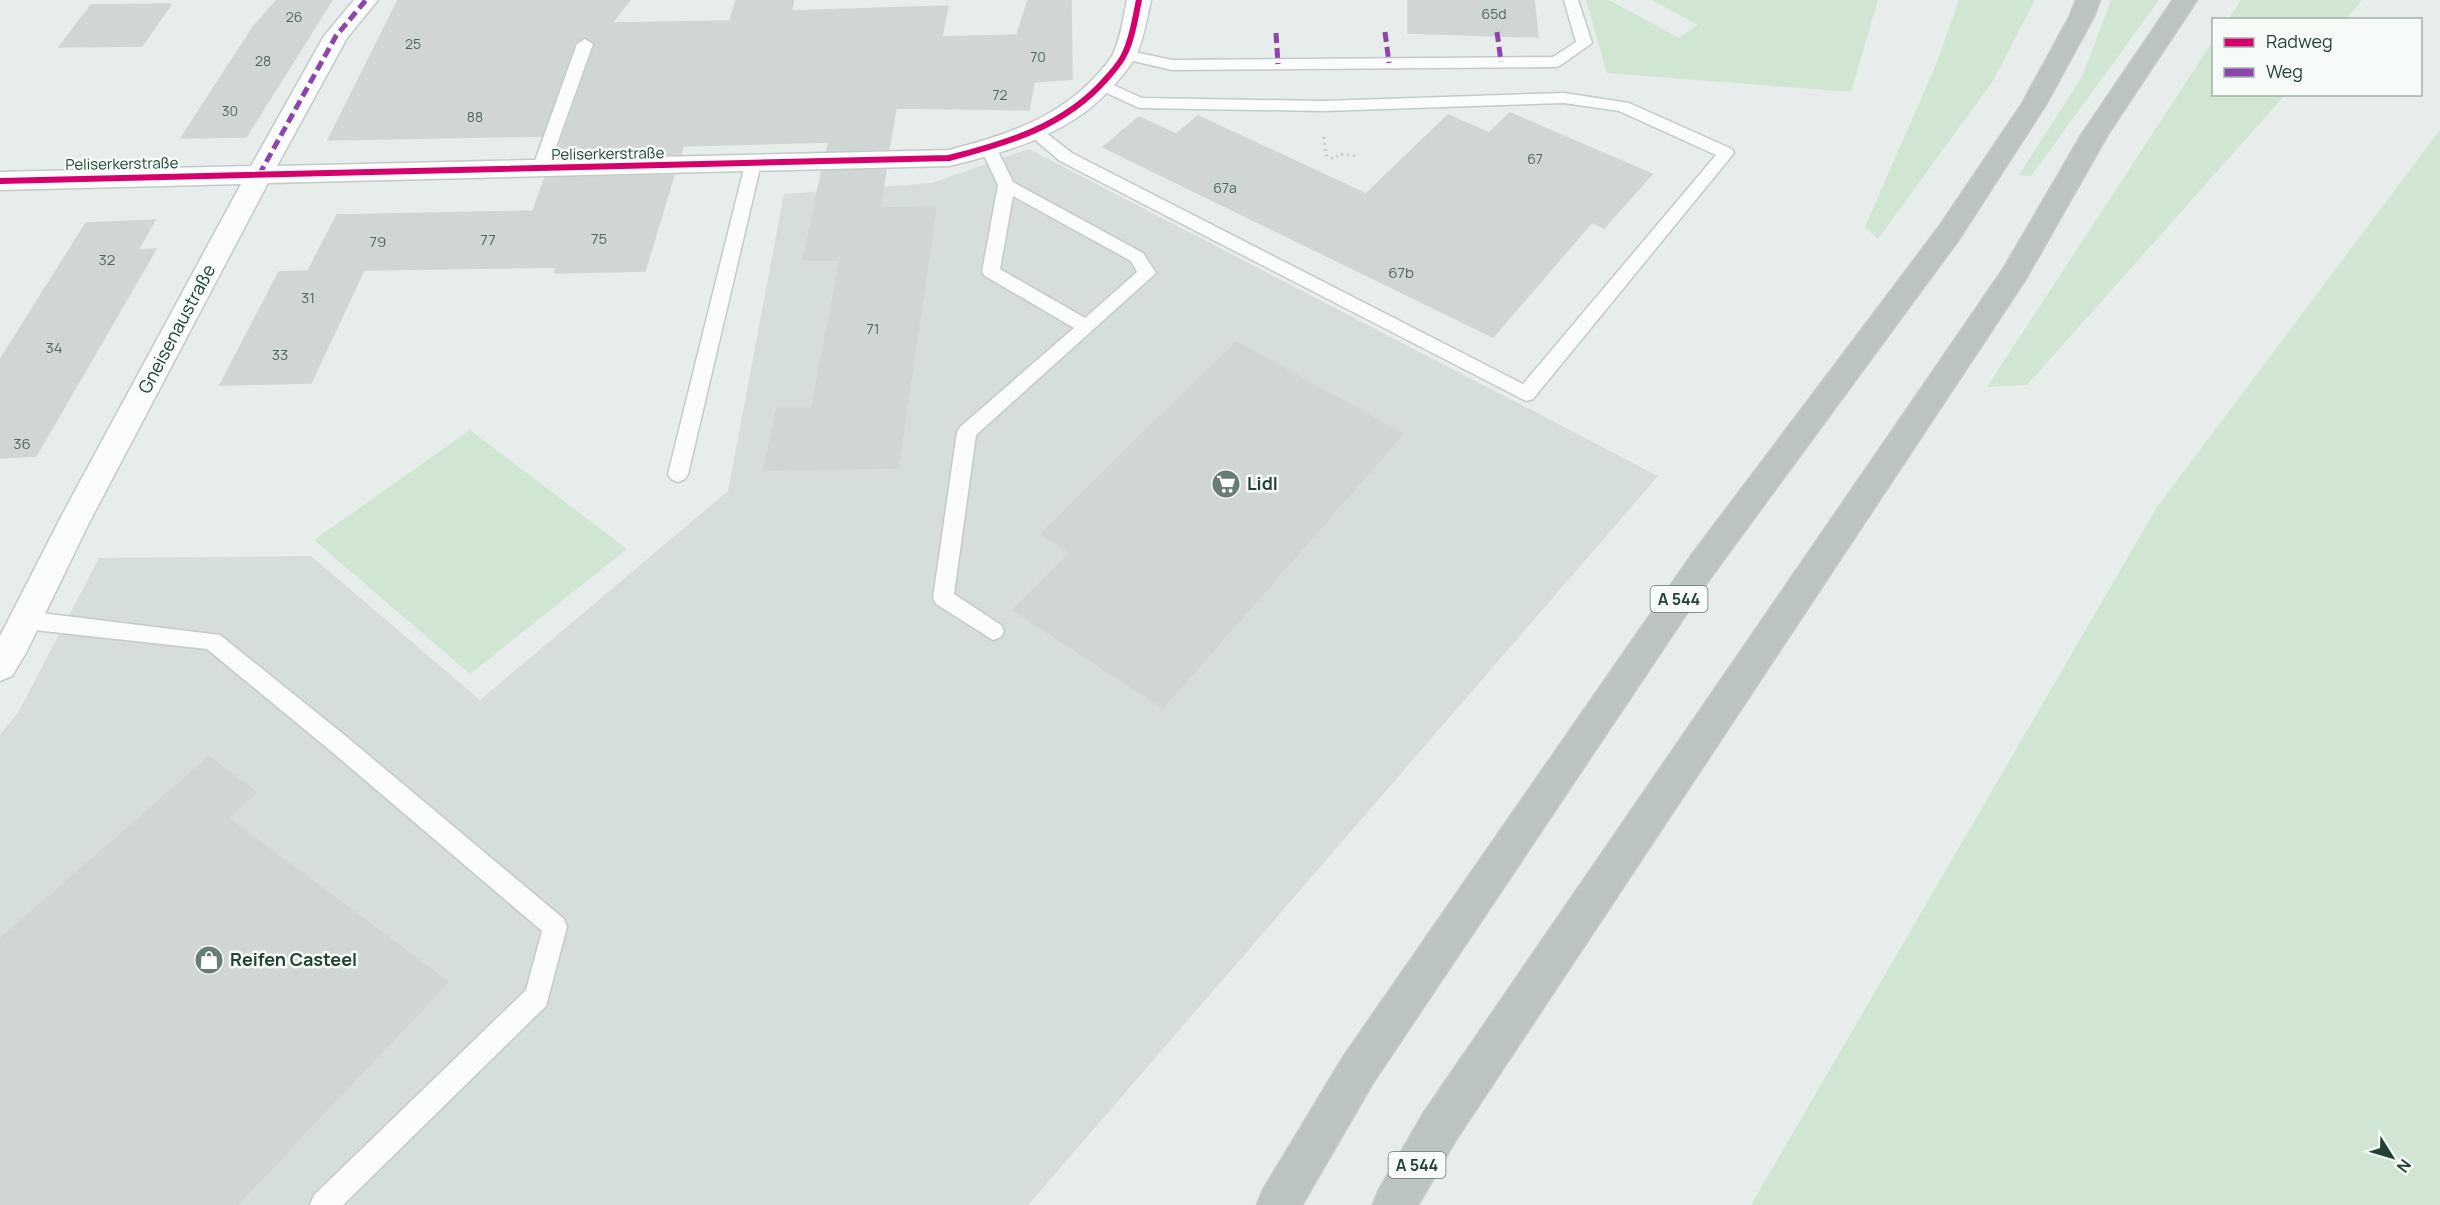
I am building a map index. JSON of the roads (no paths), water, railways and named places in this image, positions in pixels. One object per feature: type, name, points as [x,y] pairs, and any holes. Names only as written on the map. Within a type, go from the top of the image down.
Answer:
[{"type":"highway","name":"A 544","points":[[1278,1205],[1358,1070],[1702,565],[1949,233],[2034,104],[2082,16],[2088,0]]},
{"type":"highway","name":"A 544","points":[[1394,1205],[1440,1125],[2015,273],[2060,188],[2104,117],[2185,0]]},
{"type":"street","name":"Gneisenaustraße","points":[[0,666],[259,175],[336,36],[366,0]]},
{"type":"street","name":"Peliserkerstraße","points":[[0,181],[949,159],[989,149],[1035,133],[1074,110],[1102,85],[1125,55],[1139,0]]},
{"type":"lane","points":[[1125,55],[1172,64],[1556,62],[1584,43],[1571,0]]},
{"type":"lane","points":[[540,169],[585,44]]},
{"type":"lane","points":[[1035,133],[1066,157],[1526,394],[1726,153],[1623,107],[1564,98],[1324,106],[1139,103],[1102,85]]},
{"type":"lane","points":[[989,149],[1006,185],[991,272],[1087,327]]},
{"type":"lane","points":[[678,474],[753,164]]},
{"type":"lane","points":[[993,631],[943,598],[967,432],[1147,273],[1137,257],[1006,185]]},
{"type":"lane","points":[[26,620],[212,641],[340,745],[555,927],[537,997],[324,1205]]},
{"type":"place","name":"Lidl","points":[[1226,484]]},
{"type":"place","name":"Reifen Casteel","points":[[209,960]]}]
